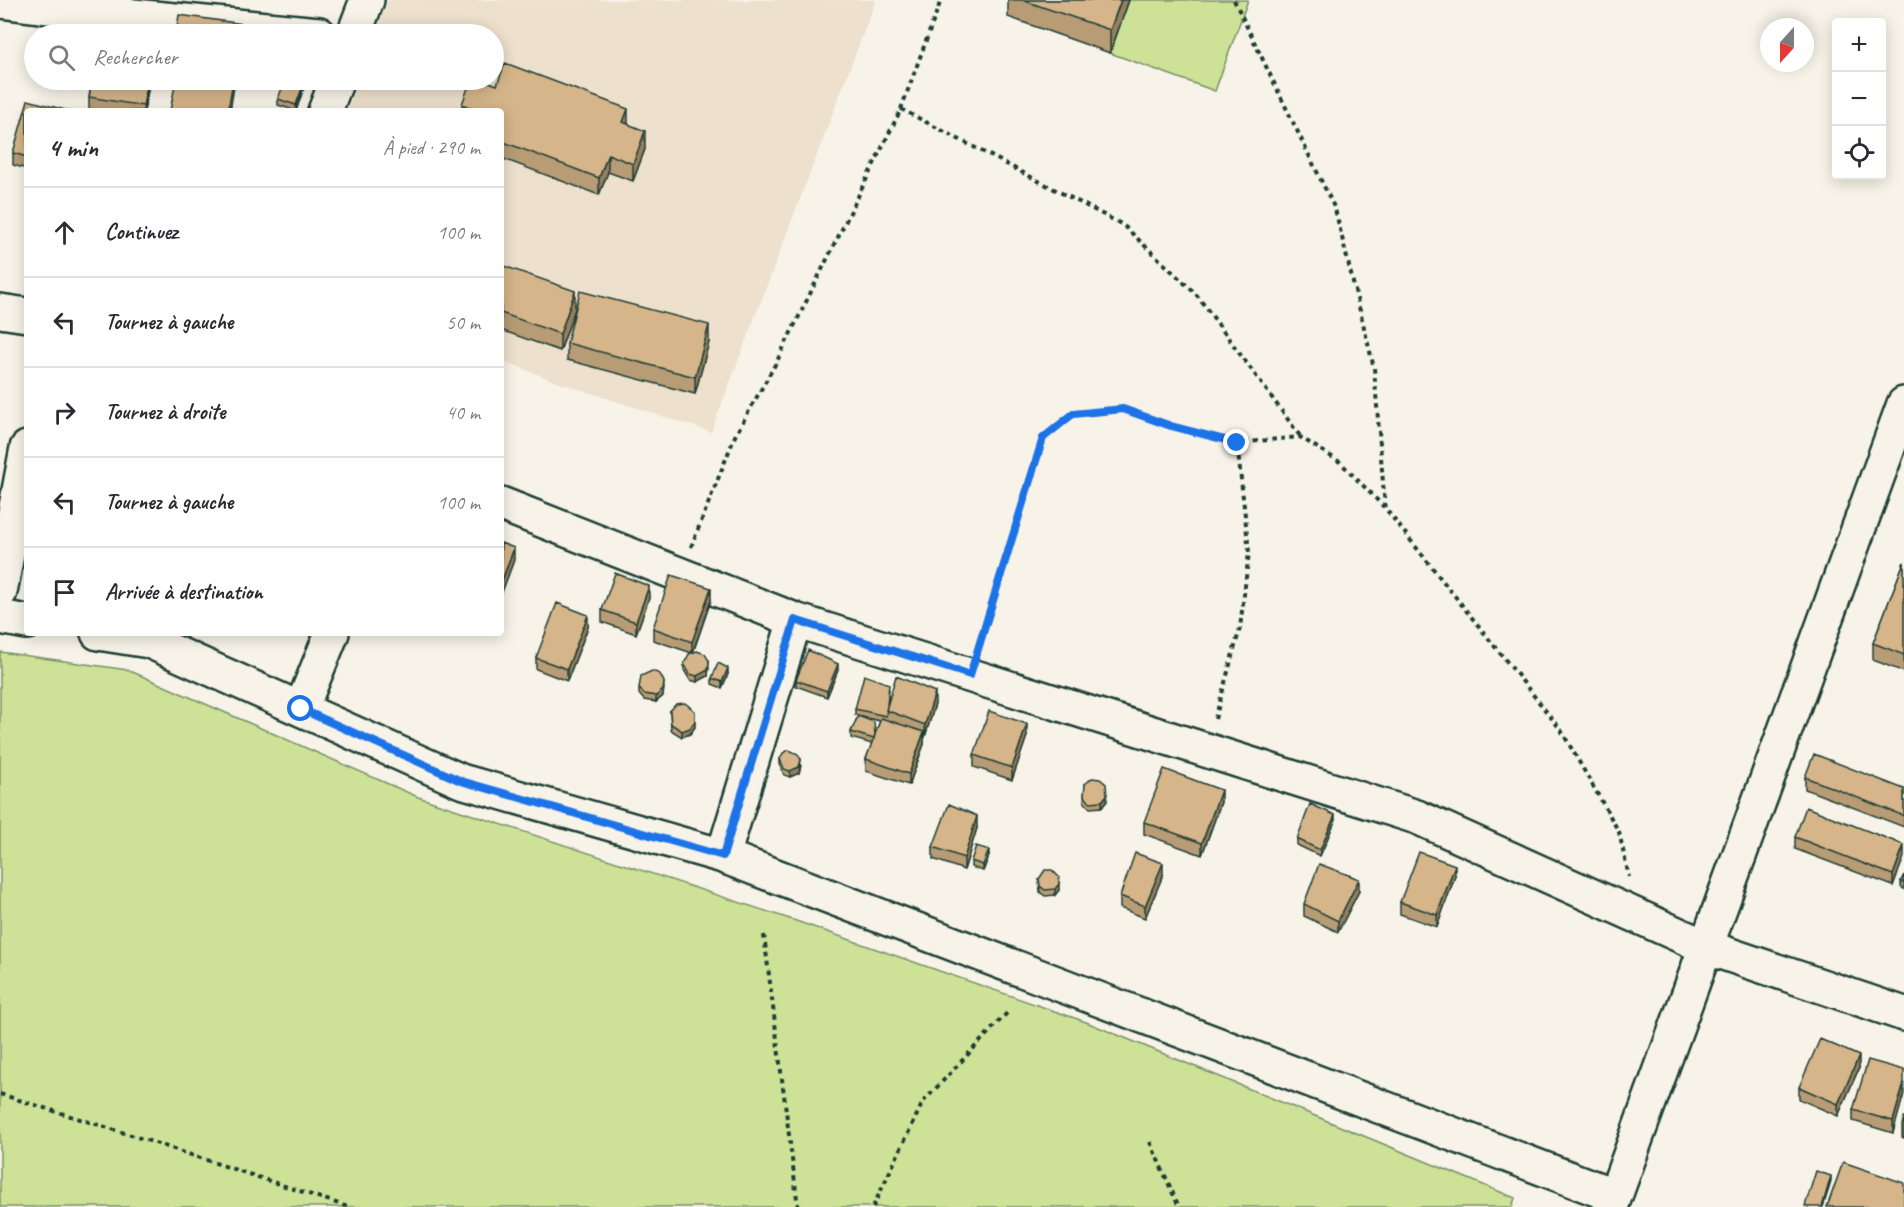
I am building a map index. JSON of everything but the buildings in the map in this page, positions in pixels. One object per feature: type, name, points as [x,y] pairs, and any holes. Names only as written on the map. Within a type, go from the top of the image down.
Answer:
[{"type":"street","points":[[358,24],[367,0]]},
{"type":"street","points":[[0,1],[64,5],[231,24]]},
{"type":"street","points":[[326,108],[333,90]]},
{"type":"street","points":[[0,311],[24,315]]},
{"type":"street","points":[[117,636],[149,641],[461,781],[723,856],[1613,1201],[1904,404]]},
{"type":"street","points":[[0,592],[24,464]]},
{"type":"street","points":[[504,505],[795,620],[1417,817],[1706,947],[1904,1014]]},
{"type":"street","points":[[0,617],[24,621]]},
{"type":"street","points":[[723,856],[795,620]]},
{"type":"street","points":[[301,709],[331,636]]},
{"type":"path","points":[[680,575],[735,436],[777,361],[901,109],[941,0]]},
{"type":"path","points":[[1234,0],[1335,209],[1374,368],[1384,508]]},
{"type":"path","points":[[901,109],[1123,225],[1196,294],[1300,437],[1340,462],[1384,508],[1561,730],[1619,832],[1638,916]]},
{"type":"path","points":[[970,675],[1043,438],[1073,414],[1123,409],[1171,426],[1237,443],[1300,437]]},
{"type":"path","points":[[1207,751],[1240,628],[1249,552],[1237,443]]},
{"type":"path","points":[[764,935],[798,1207]]},
{"type":"path","points":[[873,1207],[923,1102],[1007,1013]]},
{"type":"path","points":[[0,1094],[348,1207]]},
{"type":"path","points":[[1150,1142],[1179,1207]]},
{"type":"shaded area","points":[[388,0],[876,0],[711,432],[557,382],[504,361],[504,108],[348,108],[355,90],[504,90],[504,24],[379,24]]},
{"type":"green space","points":[[1129,0],[1248,0],[1215,91],[1110,53]]},
{"type":"green space","points":[[0,652],[128,670],[418,797],[796,921],[1086,1022],[1515,1198],[1512,1207],[0,1207]]},
{"type":"route","points":[[301,709],[461,781],[723,856],[795,620],[970,675],[1043,438],[1073,414],[1123,409],[1171,426],[1237,443]]}]
